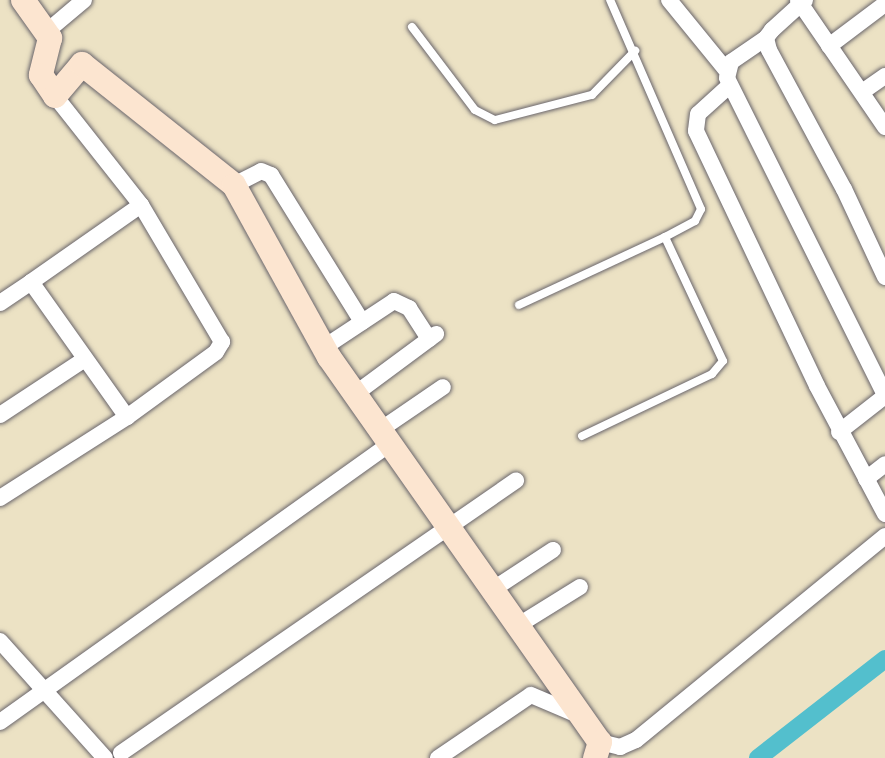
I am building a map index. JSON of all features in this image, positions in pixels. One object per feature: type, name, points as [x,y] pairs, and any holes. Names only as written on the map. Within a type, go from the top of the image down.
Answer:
[{"type":"street","points":[[0,498],[127,417],[216,352],[222,342],[141,205],[41,75],[50,38],[23,0]]},
{"type":"street","points":[[669,0],[728,77],[885,395],[839,432]]},
{"type":"street","points":[[45,33],[84,1]]},
{"type":"street","points":[[885,127],[801,1],[728,77],[698,114],[696,131],[839,432],[885,514]]},
{"type":"street","points":[[829,46],[885,4]]},
{"type":"street","points":[[766,38],[769,50],[844,189],[885,276]]},
{"type":"street","points":[[55,96],[82,64],[234,185],[323,348],[580,716],[597,750],[620,758]]},
{"type":"street","points":[[862,92],[885,76]]},
{"type":"street","points":[[234,185],[261,171],[271,175],[362,322]]},
{"type":"street","points":[[0,303],[141,205]]},
{"type":"street","points":[[31,282],[127,417]]},
{"type":"street","points":[[323,348],[394,301],[402,302],[433,337],[355,394]]},
{"type":"street","points":[[0,416],[86,359]]},
{"type":"street","points":[[0,722],[385,437],[443,387]]},
{"type":"street","points":[[866,479],[885,464]]},
{"type":"street","points":[[0,641],[44,691],[116,757],[516,481]]},
{"type":"street","points":[[597,750],[620,747],[636,740],[885,536]]},
{"type":"street","points":[[492,590],[553,550]]},
{"type":"street","points":[[517,626],[580,587]]},
{"type":"street","points":[[438,758],[531,695],[580,716]]},
{"type":"lane","points":[[519,304],[665,237],[695,221],[701,209],[635,51],[610,0]]},
{"type":"lane","points":[[412,27],[475,110],[495,120],[592,95],[635,51]]},
{"type":"lane","points":[[582,436],[712,374],[723,361],[665,237]]},
{"type":"waterway","points":[[758,758],[885,659]]}]
